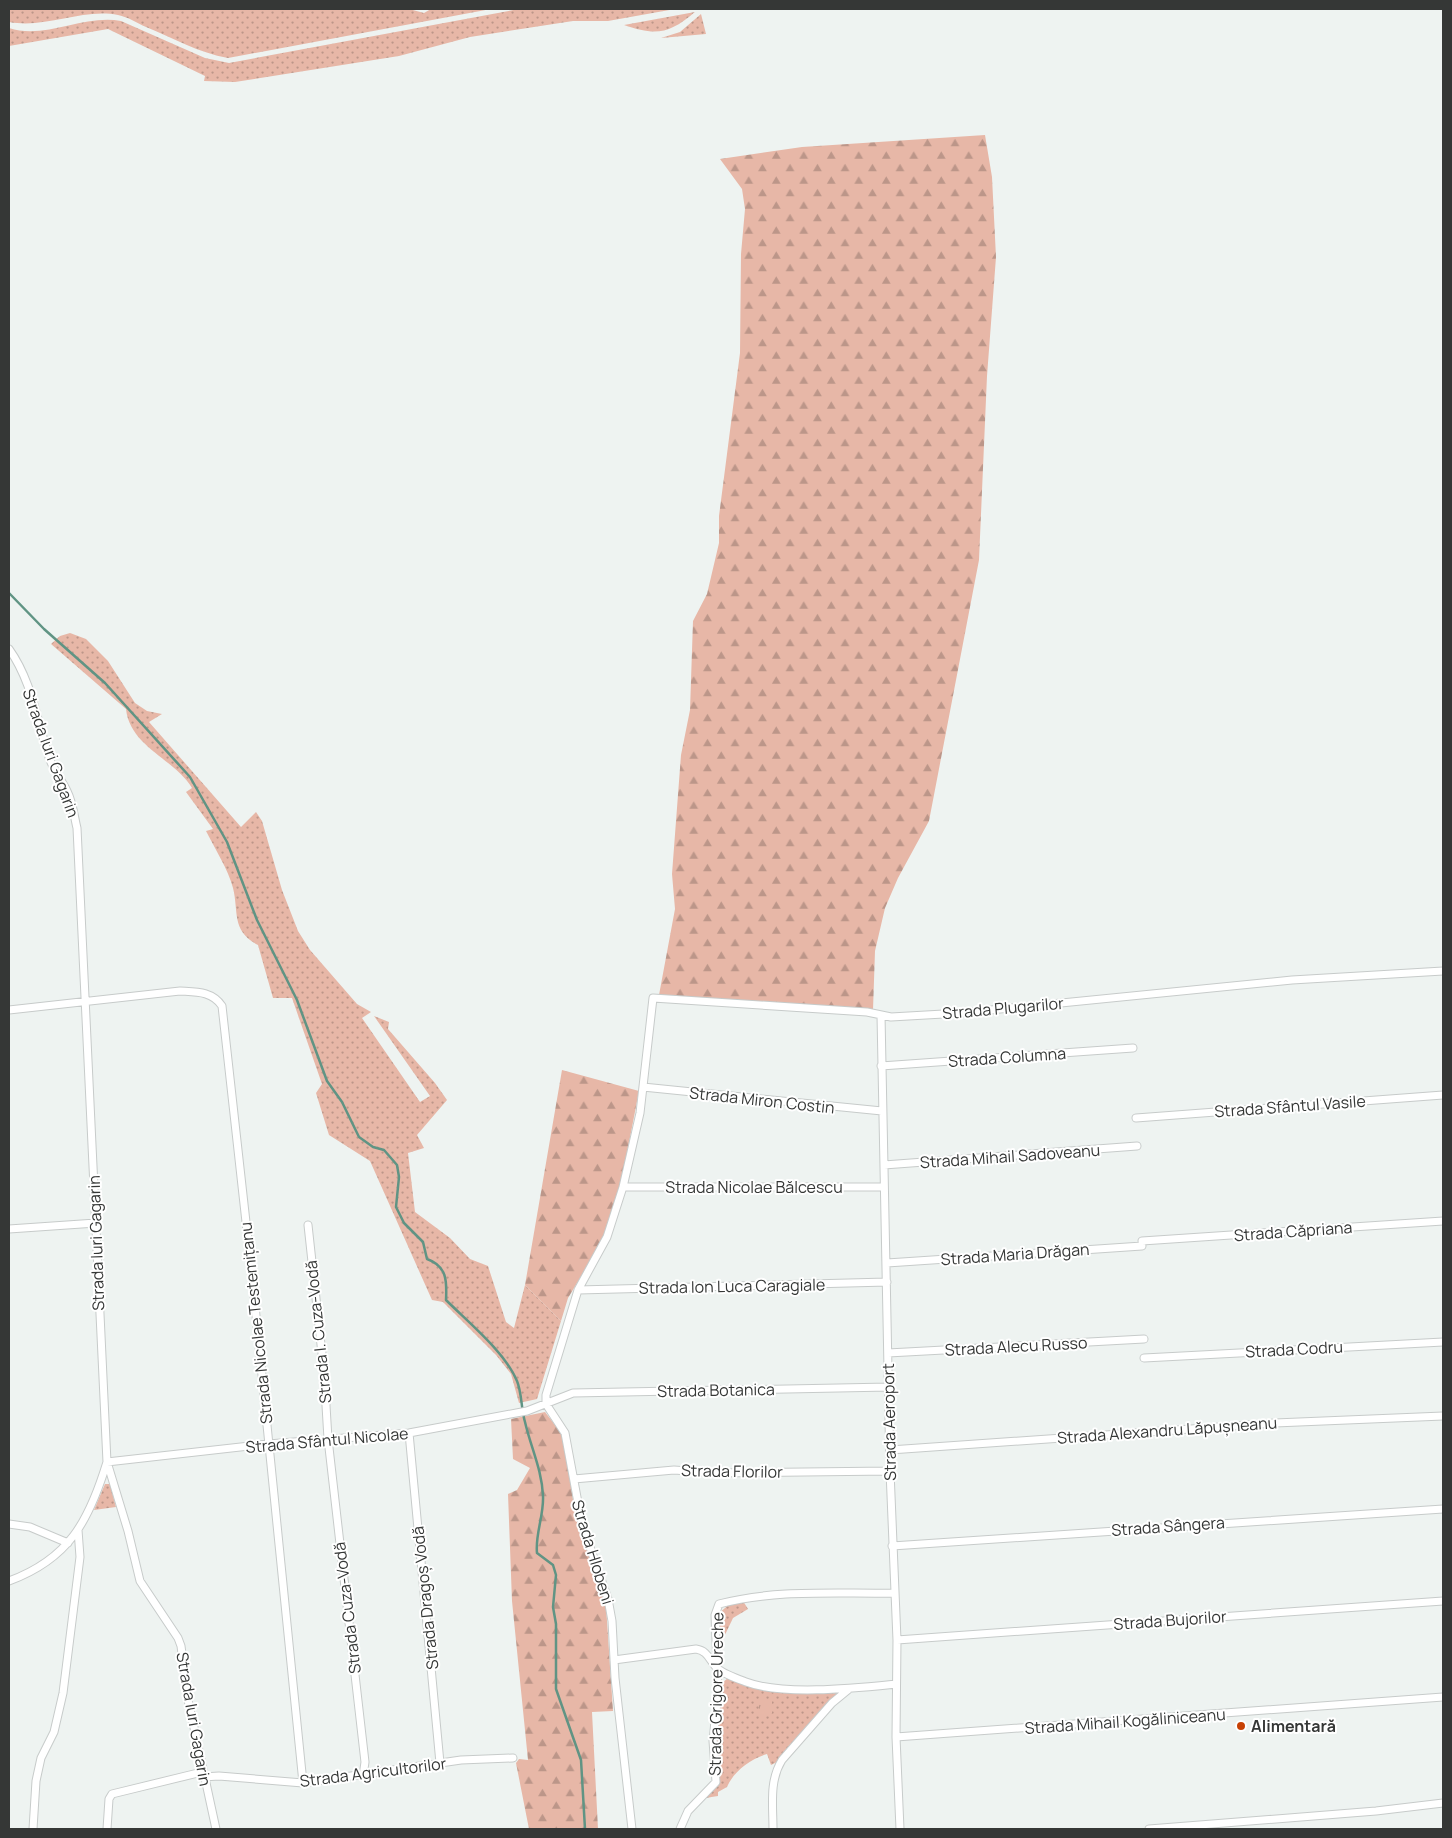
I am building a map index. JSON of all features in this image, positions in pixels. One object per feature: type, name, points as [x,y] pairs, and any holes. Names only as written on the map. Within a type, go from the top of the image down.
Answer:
[{"type":"street","name":"Strada Iuri Gagarin","points":[[9,650],[15,658],[34,703],[54,771],[67,791],[77,828],[107,1462],[128,1531],[140,1581],[178,1638],[181,1646],[202,1775],[216,1829]]},
{"type":"street","name":"Strada Plugarilor","points":[[643,1087],[653,998],[867,1012],[891,1017],[960,1013],[1292,980],[1443,971]]},
{"type":"street","name":"Strada Nicolae Testemițanu","points":[[9,1010],[180,991],[208,994],[217,998],[222,1006],[252,1276],[303,1783]]},
{"type":"street","name":"Strada Aeroport","points":[[880,1015],[892,1546],[897,1640],[896,1737],[900,1829]]},
{"type":"street","name":"Strada Columna","points":[[881,1066],[1133,1048]]},
{"type":"street","points":[[546,1404],[546,1395],[578,1290],[607,1237],[623,1187],[640,1113],[643,1087]]},
{"type":"street","name":"Strada Miron Costin","points":[[643,1087],[882,1111]]},
{"type":"street","name":"Strada Sfântul Vasile","points":[[1136,1118],[1443,1095]]},
{"type":"street","name":"Strada Mihail Sadoveanu","points":[[884,1165],[1137,1146]]},
{"type":"street","name":"Strada Nicolae Bălcescu","points":[[623,1187],[884,1186]]},
{"type":"street","name":"Strada Căpriana","points":[[1142,1244],[1443,1220]]},
{"type":"street","points":[[9,1229],[96,1223]]},
{"type":"street","name":"Strada I. Cuza-Vodă","points":[[308,1225],[324,1372],[328,1439]]},
{"type":"street","name":"Strada Maria Drăgan","points":[[887,1263],[1142,1244]]},
{"type":"street","name":"Strada Ion Luca Caragiale","points":[[578,1290],[887,1282]]},
{"type":"street","name":"Strada Alecu Russo","points":[[888,1353],[1144,1339]]},
{"type":"street","name":"Strada Codru","points":[[1144,1358],[1443,1342]]},
{"type":"street","name":"Strada Botanica","points":[[546,1404],[573,1393],[889,1387]]},
{"type":"street","name":"Strada Sfântul Nicolae","points":[[107,1462],[268,1444],[409,1433],[518,1413],[546,1404]]},
{"type":"street","name":"Strada Hlobeni","points":[[546,1404],[565,1433],[582,1524],[608,1599],[632,1829]]},
{"type":"street","name":"Strada Alexandru Lăpușneanu","points":[[890,1450],[1275,1422],[1443,1416]]},
{"type":"street","name":"Strada Dragoș Vodă","points":[[409,1433],[440,1762]]},
{"type":"street","name":"Strada Cuza-Vodă","points":[[328,1439],[365,1762],[363,1776]]},
{"type":"street","points":[[9,1581],[43,1566],[60,1553],[78,1530],[97,1494],[107,1462]]},
{"type":"street","name":"Strada Florilor","points":[[574,1479],[674,1470],[715,1473],[890,1471]]},
{"type":"street","name":"Strada Sângera","points":[[892,1546],[1189,1524],[1443,1509]]},
{"type":"street","points":[[9,1524],[30,1527],[68,1543]]},
{"type":"street","points":[[33,1829],[36,1781],[41,1758],[54,1732],[63,1692],[80,1557],[78,1530]]},
{"type":"street","name":"Strada Grigore Ureche","points":[[680,1829],[688,1811],[716,1782],[713,1741],[718,1669],[715,1625],[716,1609],[719,1604],[762,1596],[787,1594],[895,1593]]},
{"type":"street","name":"Strada Bujorilor","points":[[897,1640],[1443,1601]]},
{"type":"street","points":[[614,1660],[696,1649],[707,1653],[718,1669],[747,1682],[764,1686],[849,1689],[896,1684]]},
{"type":"street","points":[[773,1829],[773,1781],[776,1770],[782,1760],[832,1703],[849,1689]]},
{"type":"street","name":"Strada Mihail Kogăliniceanu","points":[[896,1737],[1443,1697]]},
{"type":"street","name":"Strada Agricultorilor","points":[[107,1829],[112,1794],[202,1775],[303,1783],[363,1776],[440,1762],[513,1758]]},
{"type":"street","points":[[1149,1829],[1376,1811],[1443,1803]]},
{"type":"green space","points":[[9,9],[409,9],[424,13],[431,9],[491,9],[228,58],[196,49],[118,15],[91,14],[37,23],[23,23],[9,22]]},
{"type":"green space","points":[[519,9],[675,9],[608,21],[573,21],[470,37],[399,56],[235,82],[204,81],[205,76],[108,29],[9,46],[9,28],[36,31],[93,21],[121,21],[205,58],[229,63]]},
{"type":"green space","points":[[695,12],[677,25],[662,31],[645,31],[624,25]]},
{"type":"green space","points":[[701,14],[706,34],[661,38],[680,32]]},
{"type":"green space","points":[[985,135],[992,177],[996,257],[987,376],[979,560],[929,821],[898,878],[885,908],[875,951],[873,1010],[659,995],[675,909],[672,874],[681,755],[690,710],[693,621],[707,594],[719,543],[719,516],[740,353],[741,254],[745,209],[742,189],[720,159],[802,147]]},
{"type":"green space","points":[[70,633],[86,639],[108,661],[135,703],[147,711],[162,714],[149,722],[241,827],[256,812],[262,821],[282,890],[298,931],[310,950],[357,1004],[371,1012],[362,1018],[420,1102],[430,1096],[374,1016],[389,1022],[388,1029],[435,1083],[447,1100],[417,1135],[424,1148],[408,1153],[415,1212],[450,1238],[470,1259],[488,1266],[506,1322],[514,1328],[525,1285],[561,1321],[537,1399],[519,1403],[511,1374],[496,1355],[443,1302],[432,1300],[370,1161],[329,1135],[316,1093],[322,1084],[292,998],[273,998],[258,945],[249,940],[240,927],[231,881],[206,831],[213,829],[186,792],[192,788],[175,769],[144,743],[129,722],[126,709],[51,644],[60,636]]},
{"type":"green space","points":[[562,1070],[639,1091],[621,1184],[605,1237],[568,1298],[561,1321],[525,1285]]},
{"type":"green space","points":[[545,1412],[559,1430],[564,1441],[576,1519],[606,1606],[613,1711],[592,1712],[598,1829],[529,1829],[516,1763],[519,1759],[528,1760],[512,1601],[508,1494],[517,1490],[530,1468],[513,1459],[511,1419]]},
{"type":"green space","points":[[105,1484],[110,1484],[116,1507],[94,1510]]},
{"type":"green space","points":[[743,1601],[748,1609],[733,1618],[723,1639],[721,1642],[718,1641],[718,1614],[732,1602]]},
{"type":"green space","points":[[728,1678],[748,1685],[841,1692],[779,1761],[771,1765],[767,1754],[755,1759],[738,1771],[727,1787],[718,1792],[718,1796],[705,1798],[718,1786],[720,1778],[715,1738],[721,1684]]},
{"type":"green space","points":[[760,1699],[772,1700],[772,1713],[758,1715]]},
{"type":"waterway","points":[[9,593],[44,629],[105,683],[190,777],[227,842],[257,920],[297,1000],[327,1081],[342,1102],[359,1137],[373,1147],[384,1150],[397,1165],[399,1177],[396,1207],[404,1223],[423,1242],[427,1259],[434,1262],[442,1270],[446,1281],[446,1300],[495,1348],[517,1381],[527,1432],[542,1486],[543,1503],[537,1539],[537,1553],[553,1565],[556,1575],[553,1607],[556,1624],[556,1689],[581,1760],[585,1829]]},
{"type":"place","name":"Alimentară","points":[[1241,1726]]}]
